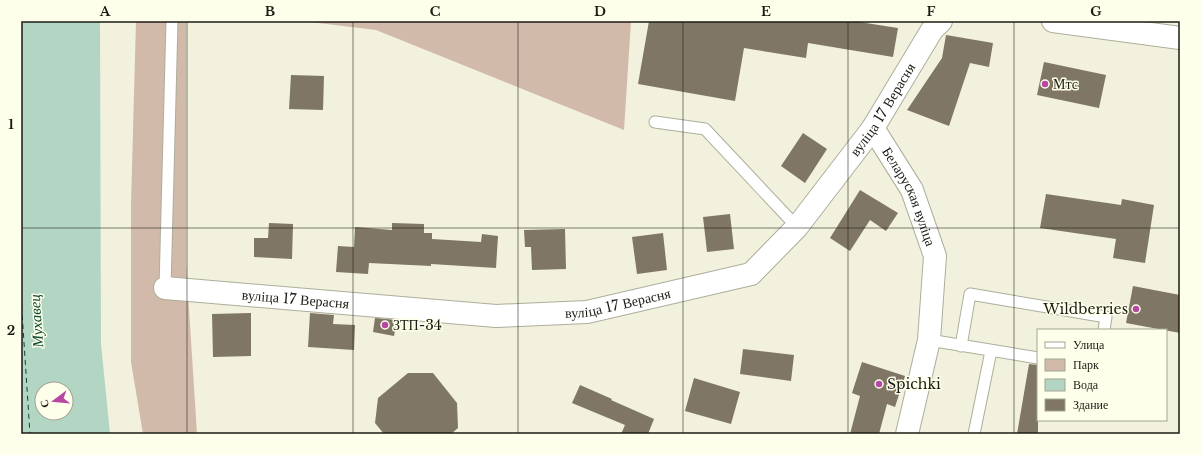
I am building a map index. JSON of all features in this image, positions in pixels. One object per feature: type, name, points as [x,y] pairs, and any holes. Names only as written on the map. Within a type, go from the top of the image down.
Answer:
[{"type":"street","name":"вуліца 17 Верасня","points":[[165,288],[496,316],[587,312],[751,274],[797,227],[873,128],[932,30],[941,21]]},
{"type":"street","points":[[1053,21],[1180,38]]},
{"type":"street","name":"Беларуская вуліца","points":[[873,128],[912,190],[935,256],[929,340],[907,434]]},
{"type":"lane","points":[[165,288],[172,21]]},
{"type":"lane","points":[[655,122],[705,129],[797,227]]},
{"type":"lane","points":[[961,346],[970,294],[1106,317],[1104,329]]},
{"type":"lane","points":[[929,340],[1037,358]]},
{"type":"lane","points":[[974,434],[991,351]]},
{"type":"green space","points":[[136,21],[186,21],[186,262],[197,434],[143,434],[131,362],[131,204]]},
{"type":"green space","points":[[302,21],[631,21],[624,130],[376,30]]},
{"type":"water","name":"Мухавец","points":[[21,21],[100,21],[101,344],[110,434],[21,434]]},
{"type":"building","points":[[649,21],[853,21],[898,28],[893,57],[808,43],[806,58],[744,48],[735,101],[638,84]]},
{"type":"building","points":[[946,35],[993,43],[989,67],[970,63],[949,126],[907,110],[942,58]]},
{"type":"building","points":[[1044,62],[1106,75],[1099,108],[1037,95]]},
{"type":"building","points":[[291,75],[324,76],[323,110],[289,109]]},
{"type":"building","points":[[803,133],[827,149],[805,183],[781,166]]},
{"type":"building","points":[[860,190],[898,213],[886,231],[870,220],[850,251],[830,238]]},
{"type":"building","points":[[1046,194],[1121,205],[1122,199],[1154,205],[1145,263],[1113,258],[1116,239],[1040,228]]},
{"type":"building","points":[[730,214],[734,249],[707,252],[703,217]]},
{"type":"building","points":[[269,223],[293,224],[292,259],[254,257],[254,238],[268,238]]},
{"type":"building","points":[[392,223],[424,224],[424,233],[432,233],[432,239],[481,242],[482,234],[498,236],[496,268],[431,264],[431,266],[369,263],[368,274],[336,272],[338,246],[354,247],[355,227],[392,230]]},
{"type":"building","points":[[565,229],[566,269],[532,270],[531,247],[525,247],[524,230]]},
{"type":"building","points":[[663,233],[667,270],[637,274],[632,237]]},
{"type":"building","points":[[1133,286],[1180,295],[1180,333],[1167,331],[1167,329],[1158,329],[1126,323]]},
{"type":"building","points":[[251,313],[251,356],[213,357],[212,314]]},
{"type":"building","points":[[310,313],[334,315],[333,324],[355,325],[354,350],[308,347]]},
{"type":"building","name":"ЗТП-34","points":[[375,318],[397,320],[394,336],[373,332]]},
{"type":"building","points":[[743,349],[794,355],[791,381],[740,374]]},
{"type":"building","points":[[862,362],[905,376],[895,407],[887,404],[879,434],[850,434],[860,396],[852,393]]},
{"type":"building","points":[[1029,364],[1037,365],[1038,434],[1017,434]]},
{"type":"building","points":[[408,373],[433,373],[457,403],[458,428],[451,434],[384,434],[375,423],[378,398]]},
{"type":"building","points":[[694,378],[740,392],[731,424],[685,411]]},
{"type":"building","points":[[580,385],[654,419],[648,434],[621,434],[625,425],[572,403]]},
{"type":"ferry route","points":[[21,297],[30,434]]},
{"type":"place","name":"Мтс","points":[[1045,84]]},
{"type":"place","name":"Wildberries","points":[[1136,309]]},
{"type":"place","name":"ЗТП-34","points":[[385,325]]},
{"type":"place","name":"Spichki","points":[[879,384]]}]
